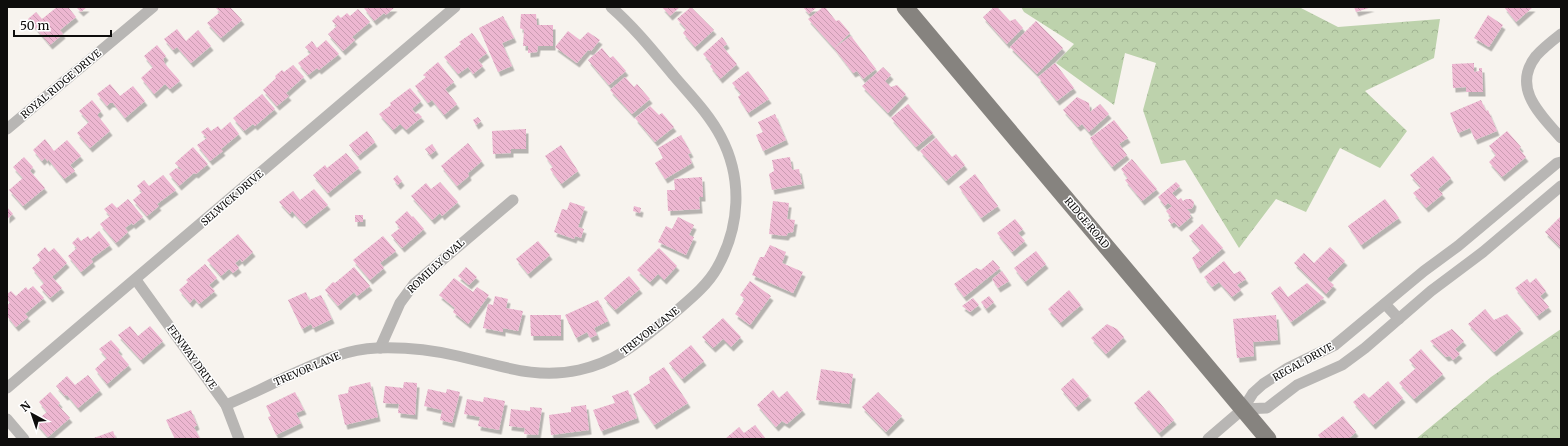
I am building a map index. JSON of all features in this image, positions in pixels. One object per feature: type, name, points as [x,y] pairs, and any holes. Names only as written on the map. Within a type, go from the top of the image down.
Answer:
[{"type":"main road","name":"RIDGE ROAD","points":[[905,7],[1268,439]]},
{"type":"street","name":"ROYAL RIDGE DRIVE","points":[[7,129],[153,7]]},
{"type":"street","name":"SELWICK DRIVE","points":[[7,388],[136,280],[455,7]]},
{"type":"street","name":"TREVOR LANE","points":[[226,405],[331,358],[364,349],[408,349],[456,356],[536,374],[558,374],[580,370],[602,364],[634,346],[686,303],[703,286],[717,268],[731,237],[737,191],[730,158],[721,137],[709,117],[629,23],[611,7]]},
{"type":"street","points":[[1561,34],[1535,57],[1529,68],[1526,85],[1528,93],[1539,113],[1561,138]]},
{"type":"street","name":"REGAL DRIVE","points":[[1243,409],[1253,393],[1263,384],[1288,368],[1334,345],[1424,271],[1458,246],[1557,163],[1561,162]]},
{"type":"street","name":"REGAL DRIVE","points":[[1243,409],[1267,408],[1297,386],[1342,365],[1399,320],[1431,291],[1483,252],[1561,186]]},
{"type":"street","name":"ROMILLY OVAL","points":[[380,348],[400,303],[414,284],[513,200]]},
{"type":"street","name":"FENWAY DRIVE","points":[[136,280],[226,405],[239,439]]},
{"type":"street","points":[[1385,304],[1399,320]]},
{"type":"street","points":[[1208,439],[1243,409]]},
{"type":"street","points":[[7,419],[24,439]]},
{"type":"green space","points":[[1021,7],[1299,7],[1338,27],[1440,19],[1434,58],[1365,91],[1407,131],[1380,168],[1340,148],[1306,212],[1276,199],[1239,248],[1185,160],[1161,164],[1143,110],[1156,63],[1125,53],[1114,105],[1056,63],[1074,44],[1024,12]]},
{"type":"green space","points":[[1561,329],[1561,439],[1416,439],[1491,377]]},
{"type":"building","points":[[57,7],[68,7],[76,17],[60,30],[63,34],[50,45],[28,19],[36,12],[42,19]]},
{"type":"building","points":[[76,7],[87,7],[81,12]]},
{"type":"building","points":[[215,7],[230,7],[242,20],[221,38],[207,23],[220,12]]},
{"type":"building","points":[[395,7],[386,15],[384,13],[374,21],[364,8]]},
{"type":"building","points":[[662,7],[680,7],[670,16]]},
{"type":"building","points":[[691,7],[714,30],[695,47],[683,33],[686,29],[677,19]]},
{"type":"building","points":[[803,7],[817,7],[809,14]]},
{"type":"building","points":[[825,7],[836,21],[839,20],[850,33],[834,48],[808,19]]},
{"type":"building","points":[[994,7],[997,7],[1010,21],[1015,19],[1023,28],[1007,44],[983,17]]},
{"type":"building","points":[[1354,7],[1372,7],[1356,12]]},
{"type":"building","points":[[1504,7],[1533,7],[1516,22]]},
{"type":"building","points":[[358,9],[370,22],[352,37],[355,40],[343,51],[328,34],[337,26],[332,21],[338,15],[341,18],[347,13],[350,16]]},
{"type":"building","points":[[521,14],[536,14],[537,25],[553,25],[553,46],[538,46],[537,52],[528,53],[528,46],[523,46],[524,30],[520,28]]},
{"type":"building","points":[[1488,15],[1503,25],[1489,47],[1474,38]]},
{"type":"building","points":[[503,16],[514,38],[502,43],[512,66],[498,72],[479,28]]},
{"type":"building","points":[[1036,21],[1063,48],[1037,74],[1010,47]]},
{"type":"building","points":[[177,29],[186,41],[198,30],[211,46],[191,63],[177,47],[173,50],[164,39]]},
{"type":"building","points":[[568,31],[580,40],[588,32],[600,40],[591,51],[588,50],[577,63],[555,47]]},
{"type":"building","points":[[472,33],[487,53],[478,60],[483,66],[473,74],[468,67],[458,74],[444,57],[461,44],[459,42]]},
{"type":"building","points":[[851,36],[876,69],[863,79],[857,71],[853,73],[834,48]]},
{"type":"building","points":[[722,37],[727,44],[723,47],[737,64],[720,79],[710,66],[712,64],[703,54]]},
{"type":"building","points":[[326,40],[339,54],[319,70],[317,68],[308,75],[298,63],[311,53],[305,47],[312,41],[317,48]]},
{"type":"building","points":[[157,45],[166,56],[163,59],[165,64],[180,81],[170,89],[165,84],[154,94],[141,78],[153,67],[144,56]]},
{"type":"building","points":[[602,48],[610,58],[613,56],[626,71],[609,85],[588,60]]},
{"type":"building","points":[[438,62],[454,82],[445,89],[457,104],[444,115],[432,100],[428,103],[415,86],[426,77],[423,75]]},
{"type":"building","points":[[1055,63],[1074,88],[1057,101],[1038,77]]},
{"type":"building","points":[[1474,63],[1474,72],[1479,71],[1479,68],[1482,68],[1483,92],[1466,92],[1466,87],[1453,88],[1452,64]]},
{"type":"building","points":[[293,65],[304,77],[286,93],[289,96],[277,106],[263,90],[282,70],[284,72]]},
{"type":"building","points":[[883,67],[891,75],[885,81],[891,87],[897,85],[906,94],[888,113],[862,86]]},
{"type":"building","points":[[748,71],[769,99],[748,113],[738,97],[741,94],[732,83]]},
{"type":"building","points":[[625,77],[634,87],[637,84],[650,99],[632,114],[610,90]]},
{"type":"building","points":[[110,84],[120,96],[133,86],[145,101],[125,118],[113,103],[110,103],[107,106],[97,94]]},
{"type":"building","points":[[410,88],[421,101],[412,109],[416,114],[418,113],[422,117],[406,130],[400,124],[393,130],[379,114],[391,105],[390,103]]},
{"type":"building","points":[[262,94],[275,109],[255,126],[253,124],[244,131],[233,118]]},
{"type":"building","points":[[1077,97],[1089,103],[1090,112],[1100,104],[1109,114],[1089,132],[1082,124],[1078,127],[1063,110]]},
{"type":"building","points":[[92,100],[101,111],[98,116],[110,131],[90,148],[77,133],[89,122],[79,111]]},
{"type":"building","points":[[1481,100],[1486,111],[1488,110],[1497,131],[1475,140],[1470,128],[1458,133],[1450,113]]},
{"type":"building","points":[[908,104],[933,133],[916,147],[891,118]]},
{"type":"building","points":[[650,106],[659,115],[662,113],[674,127],[655,142],[635,118]]},
{"type":"building","points":[[775,114],[786,140],[763,151],[756,135],[763,132],[758,122]]},
{"type":"building","points":[[478,117],[481,121],[476,125],[473,120]]},
{"type":"building","points":[[1114,120],[1128,138],[1119,144],[1127,155],[1112,167],[1090,138]]},
{"type":"building","points":[[230,122],[239,134],[221,149],[223,151],[210,161],[197,145],[207,138],[201,132],[208,127],[211,131],[218,126],[221,130]]},
{"type":"building","points":[[526,129],[526,149],[511,149],[511,153],[493,154],[492,131]]},
{"type":"building","points":[[367,131],[375,142],[358,156],[349,145]]},
{"type":"building","points":[[1507,131],[1521,147],[1519,149],[1526,157],[1502,177],[1489,162],[1496,155],[1489,146]]},
{"type":"building","points":[[681,135],[691,153],[688,154],[692,163],[665,179],[655,163],[663,158],[658,148]]},
{"type":"building","points":[[936,138],[952,157],[956,154],[965,165],[946,181],[920,151]]},
{"type":"building","points":[[45,139],[54,151],[67,140],[81,156],[70,165],[75,171],[64,179],[48,159],[48,162],[45,158],[42,161],[33,150]]},
{"type":"building","points":[[468,143],[482,161],[468,173],[469,176],[457,186],[441,166]]},
{"type":"building","points":[[432,144],[436,150],[430,155],[425,149]]},
{"type":"building","points":[[561,145],[578,171],[561,184],[550,169],[553,167],[545,156]]},
{"type":"building","points":[[193,147],[208,164],[196,174],[194,173],[179,186],[169,174],[176,168],[183,171],[175,163]]},
{"type":"building","points":[[346,153],[359,168],[328,193],[313,175],[325,165],[327,168]]},
{"type":"building","points":[[1433,156],[1451,178],[1438,189],[1443,194],[1426,208],[1413,193],[1421,187],[1410,175]]},
{"type":"building","points":[[24,157],[33,167],[30,171],[45,188],[23,206],[9,190],[23,178],[13,167]]},
{"type":"building","points":[[790,157],[792,170],[799,169],[802,184],[772,190],[769,174],[774,171],[772,160]]},
{"type":"building","points":[[1132,159],[1157,189],[1142,201],[1125,180],[1128,178],[1121,169]]},
{"type":"building","points":[[975,174],[998,206],[981,218],[959,187]]},
{"type":"building","points":[[163,175],[176,190],[157,204],[159,206],[147,216],[133,200],[142,192],[137,186],[144,180],[149,186]]},
{"type":"building","points":[[397,175],[402,181],[398,185],[393,179]]},
{"type":"building","points":[[702,177],[703,197],[699,197],[700,209],[668,211],[667,190],[675,190],[674,179]]},
{"type":"building","points":[[440,182],[458,202],[442,216],[440,213],[432,220],[411,196],[426,183],[431,189]]},
{"type":"building","points":[[1176,182],[1180,186],[1172,193],[1178,200],[1181,198],[1183,201],[1186,199],[1191,199],[1194,202],[1191,209],[1187,209],[1191,214],[1189,215],[1191,217],[1179,227],[1174,222],[1171,224],[1168,220],[1171,217],[1166,211],[1172,206],[1168,203],[1165,206],[1158,197]]},
{"type":"building","points":[[314,189],[328,205],[304,224],[292,211],[290,214],[279,202],[293,191],[300,200]]},
{"type":"building","points":[[128,199],[143,217],[133,225],[132,223],[125,228],[128,232],[116,243],[100,224],[110,216],[104,209],[112,203],[117,208]]},
{"type":"building","points":[[1385,199],[1399,218],[1361,245],[1348,226]]},
{"type":"building","points":[[773,201],[789,203],[787,219],[795,220],[793,232],[788,233],[786,236],[769,234]]},
{"type":"building","points":[[570,202],[585,207],[578,227],[584,229],[581,238],[575,236],[574,239],[554,232],[562,209],[567,210]]},
{"type":"building","points":[[634,206],[641,208],[640,213],[633,211]]},
{"type":"building","points":[[7,207],[13,214],[7,219]]},
{"type":"building","points":[[407,211],[424,229],[402,248],[391,235],[400,228],[395,222]]},
{"type":"building","points":[[355,215],[363,215],[363,222],[355,222]]},
{"type":"building","points":[[1561,216],[1561,248],[1545,232]]},
{"type":"building","points":[[678,217],[694,225],[689,235],[694,237],[686,255],[658,242],[666,226],[672,229]]},
{"type":"building","points":[[1015,219],[1023,229],[1018,233],[1025,241],[1012,252],[997,233]]},
{"type":"building","points":[[1202,224],[1223,248],[1198,269],[1192,258],[1201,250],[1189,236]]},
{"type":"building","points":[[99,231],[110,245],[91,259],[93,262],[81,272],[68,256],[77,248],[72,243],[78,237],[81,241],[88,236],[90,239]]},
{"type":"building","points":[[238,234],[253,252],[242,262],[240,259],[235,263],[239,268],[233,273],[229,269],[221,276],[207,260]]},
{"type":"building","points":[[383,236],[396,251],[380,263],[384,268],[370,280],[353,260]]},
{"type":"building","points":[[538,241],[550,255],[528,274],[516,259]]},
{"type":"building","points":[[770,245],[786,252],[782,263],[803,272],[793,293],[752,275],[760,257],[764,257]]},
{"type":"building","points":[[45,247],[49,252],[54,248],[67,263],[52,277],[62,288],[50,298],[40,287],[44,283],[32,268],[41,260],[37,255]]},
{"type":"building","points":[[1330,247],[1345,261],[1327,279],[1334,285],[1326,294],[1294,263],[1304,253],[1314,263]]},
{"type":"building","points":[[659,248],[677,266],[664,280],[658,274],[650,282],[637,270]]},
{"type":"building","points":[[1036,251],[1046,264],[1025,282],[1014,268]]},
{"type":"building","points":[[993,260],[1000,268],[964,297],[954,284],[976,268],[981,270]]},
{"type":"building","points":[[1224,261],[1234,274],[1240,271],[1246,279],[1237,285],[1241,290],[1232,297],[1219,282],[1212,287],[1204,277]]},
{"type":"building","points":[[205,264],[217,278],[209,285],[215,291],[199,304],[194,298],[190,303],[179,290],[188,282],[186,280]]},
{"type":"building","points":[[354,267],[370,286],[357,296],[354,292],[338,306],[325,290],[333,282],[335,283]]},
{"type":"building","points":[[466,267],[477,277],[469,285],[458,276]]},
{"type":"building","points":[[1002,271],[1009,281],[998,288],[992,279]]},
{"type":"building","points":[[629,276],[640,289],[615,310],[604,298]]},
{"type":"building","points":[[454,278],[473,292],[477,287],[489,295],[468,324],[453,312],[455,308],[439,295]]},
{"type":"building","points":[[1536,278],[1546,291],[1540,296],[1549,307],[1537,316],[1515,288],[1527,279],[1530,283]]},
{"type":"building","points":[[750,281],[771,296],[750,325],[735,314],[745,299],[740,295]]},
{"type":"building","points":[[1307,283],[1324,298],[1291,322],[1271,293],[1280,286],[1288,297]]},
{"type":"building","points":[[33,286],[44,298],[25,314],[28,317],[16,327],[7,316],[7,305],[10,303],[7,299],[7,294],[11,291],[16,296],[26,287],[28,290]]},
{"type":"building","points":[[1069,290],[1081,305],[1060,323],[1048,309]]},
{"type":"building","points":[[306,292],[309,300],[321,295],[332,319],[313,328],[311,324],[302,329],[288,300]]},
{"type":"building","points":[[495,296],[508,299],[506,308],[523,311],[518,331],[503,328],[503,332],[483,328],[488,304],[493,305]]},
{"type":"building","points":[[989,296],[994,302],[986,309],[981,302]]},
{"type":"building","points":[[973,298],[979,305],[970,312],[962,306]]},
{"type":"building","points":[[598,300],[608,321],[594,328],[597,335],[590,338],[587,332],[576,338],[565,315]]},
{"type":"building","points":[[1485,309],[1494,320],[1507,314],[1521,329],[1494,352],[1468,324]]},
{"type":"building","points":[[530,315],[561,315],[561,336],[531,336]]},
{"type":"building","points":[[1276,315],[1278,340],[1253,342],[1254,356],[1237,358],[1233,319]]},
{"type":"building","points":[[723,318],[741,337],[731,347],[723,339],[713,348],[702,337]]},
{"type":"building","points":[[1107,324],[1117,329],[1124,337],[1106,354],[1091,338]]},
{"type":"building","points":[[130,326],[138,336],[150,326],[163,341],[141,360],[118,335]]},
{"type":"building","points":[[1452,329],[1464,341],[1455,349],[1460,354],[1453,360],[1450,356],[1446,357],[1430,341]]},
{"type":"building","points":[[111,340],[120,350],[118,352],[129,365],[107,384],[95,369],[107,358],[99,349]]},
{"type":"building","points":[[691,345],[704,361],[682,379],[669,363]]},
{"type":"building","points":[[1421,349],[1443,374],[1414,399],[1399,383],[1416,368],[1409,360]]},
{"type":"building","points":[[664,367],[688,403],[654,425],[633,394],[650,383],[649,377]]},
{"type":"building","points":[[821,369],[853,374],[849,404],[816,400]]},
{"type":"building","points":[[88,375],[100,390],[78,408],[67,395],[65,396],[56,386],[67,376],[75,385]]},
{"type":"building","points":[[1073,378],[1089,396],[1076,407],[1061,389]]},
{"type":"building","points":[[1388,381],[1403,398],[1373,425],[1353,402],[1364,393],[1369,398]]},
{"type":"building","points":[[370,382],[378,417],[345,425],[338,395],[348,393],[349,387]]},
{"type":"building","points":[[404,382],[417,383],[415,415],[398,413],[399,404],[383,403],[385,386],[403,388]]},
{"type":"building","points":[[428,389],[446,393],[447,389],[460,392],[452,423],[440,420],[442,410],[424,406]]},
{"type":"building","points":[[628,390],[637,418],[601,431],[593,410],[615,403],[612,396]]},
{"type":"building","points":[[773,390],[779,398],[787,391],[803,410],[787,424],[782,421],[776,427],[757,405]]},
{"type":"building","points":[[1149,390],[1174,420],[1159,433],[1134,403]]},
{"type":"building","points":[[50,392],[60,403],[58,405],[70,418],[48,437],[35,422],[47,412],[39,402]]},
{"type":"building","points":[[295,392],[304,410],[296,413],[301,423],[276,435],[268,417],[271,416],[266,406]]},
{"type":"building","points":[[878,392],[902,416],[886,432],[862,407]]},
{"type":"building","points":[[484,397],[505,401],[499,430],[478,426],[480,417],[464,414],[467,399],[483,402]]},
{"type":"building","points":[[586,405],[589,430],[551,435],[549,415],[571,412],[571,407]]},
{"type":"building","points":[[530,407],[542,408],[538,435],[524,434],[525,428],[509,426],[511,409],[530,411]]},
{"type":"building","points":[[191,410],[197,425],[194,427],[200,439],[175,439],[166,420]]},
{"type":"building","points":[[1343,416],[1356,432],[1348,439],[1321,439],[1318,435]]},
{"type":"building","points":[[755,425],[766,439],[725,439],[739,427],[744,433]]},
{"type":"building","points":[[113,431],[116,439],[91,439]]}]
